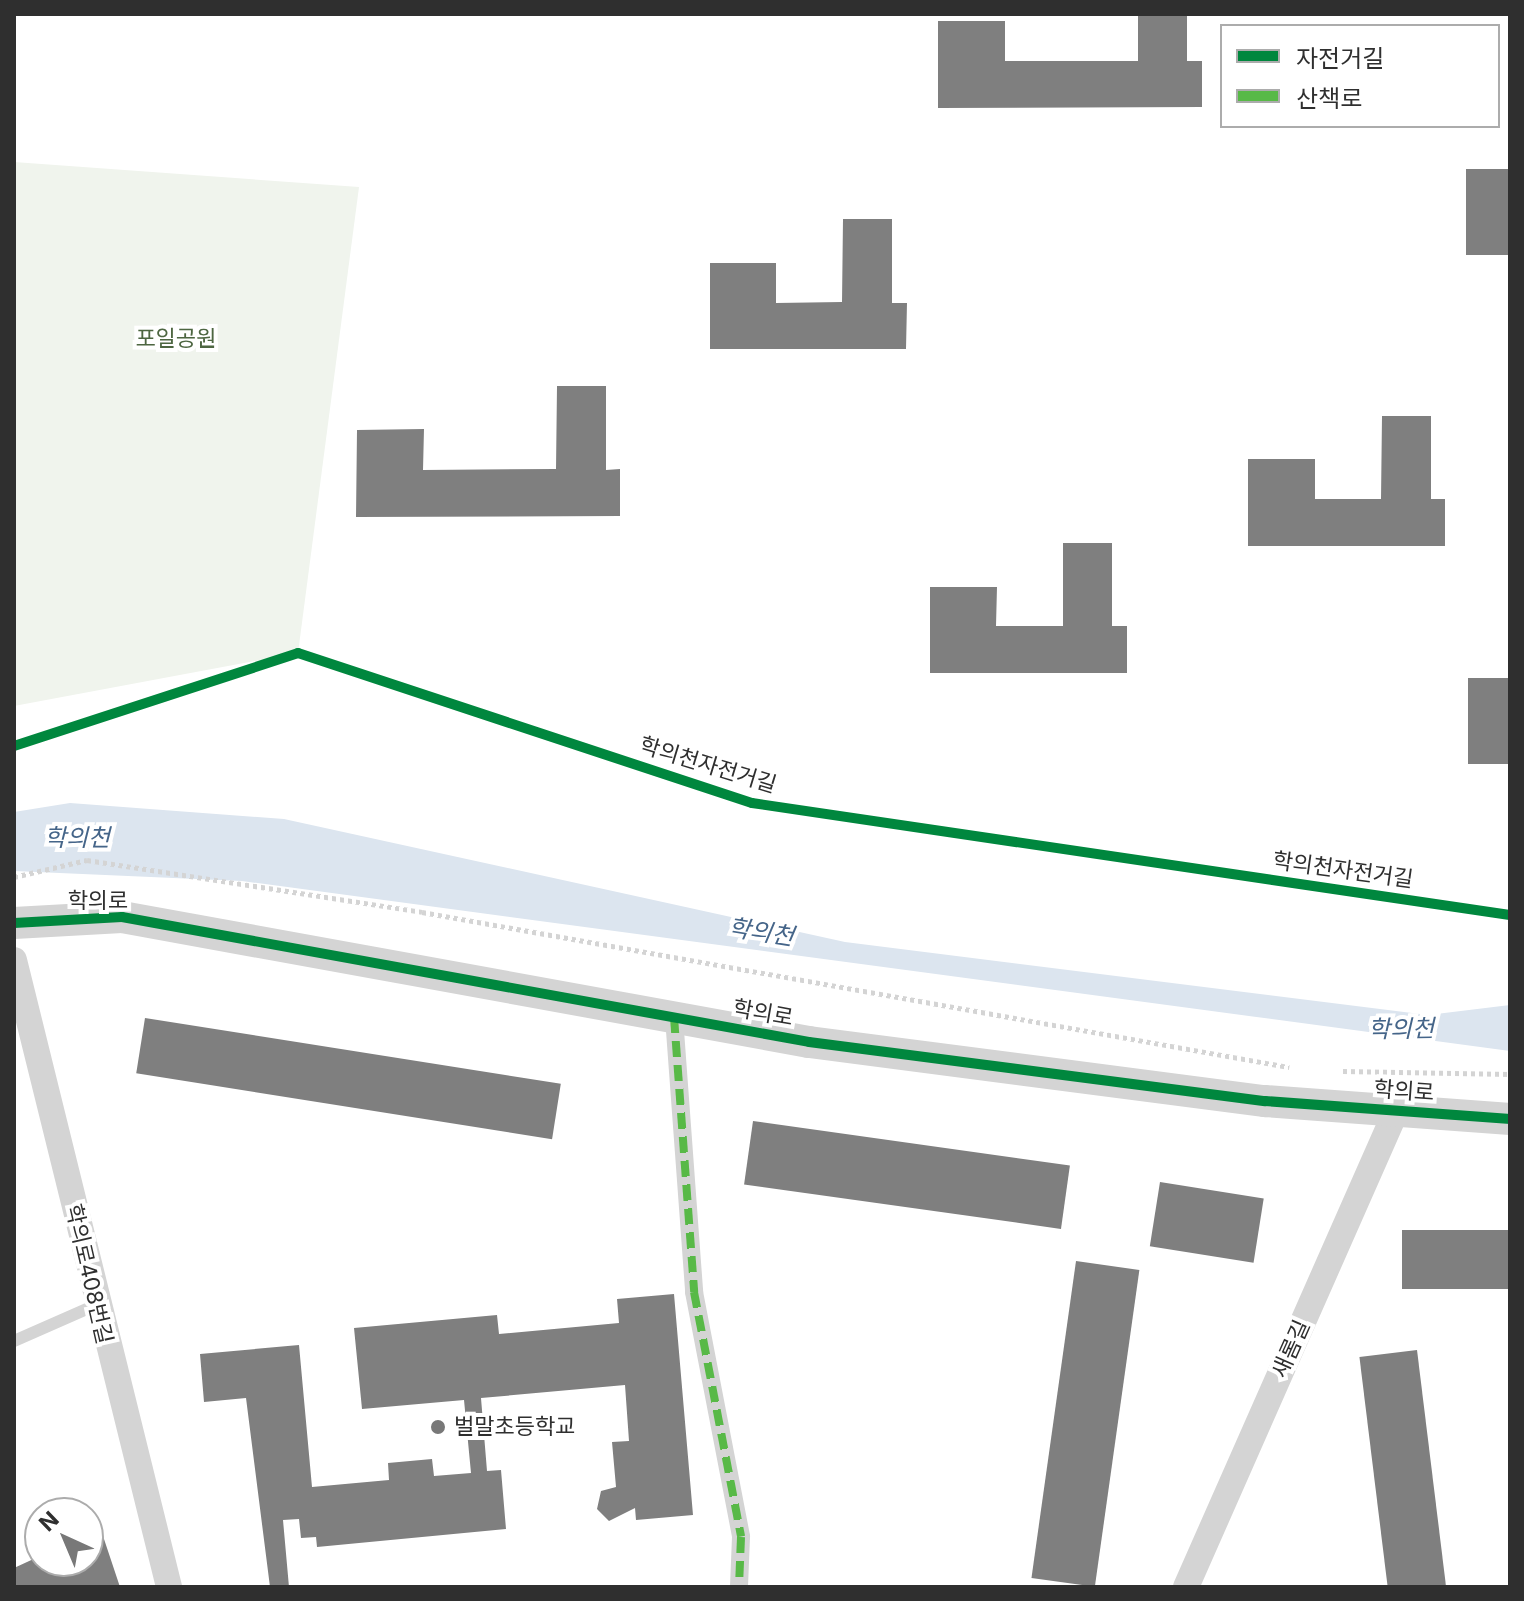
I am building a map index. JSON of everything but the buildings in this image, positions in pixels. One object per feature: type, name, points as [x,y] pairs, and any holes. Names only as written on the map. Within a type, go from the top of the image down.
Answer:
[{"type":"street","name":"학의로","points":[[14,923],[122,917],[674,1017],[1108,1080],[1396,1111],[1510,1119]]},
{"type":"street","name":"학의로408번길","points":[[14,960],[96,1305],[169,1587]]},
{"type":"street","points":[[674,1017],[694,1292],[741,1537],[739,1587]]},
{"type":"street","name":"새롬길","points":[[1186,1587],[1396,1111]]},
{"type":"lane","points":[[14,1341],[96,1305]]},
{"type":"path","points":[[14,877],[102,863],[750,968],[1307,1071]]},
{"type":"path","points":[[1339,1071],[1510,1074]]},
{"type":"green space","name":"포일공원","points":[[14,162],[359,187],[298,653],[14,706]]},
{"type":"water","name":"학의천","points":[[70,803],[284,819],[845,942],[1428,1015],[1510,1005],[1510,1051],[242,881],[14,871],[14,812]]},
{"type":"marked path","points":[[674,1017],[694,1292],[741,1537],[739,1587]]},
{"type":"cycle path","name":"학의천자전거길","points":[[14,746],[298,653],[752,803],[1510,915]]},
{"type":"cycle path","points":[[14,923],[122,917],[809,1042],[1265,1101],[1510,1119]]},
{"type":"place","name":"벌말초등학교","points":[[438,1427]]}]
